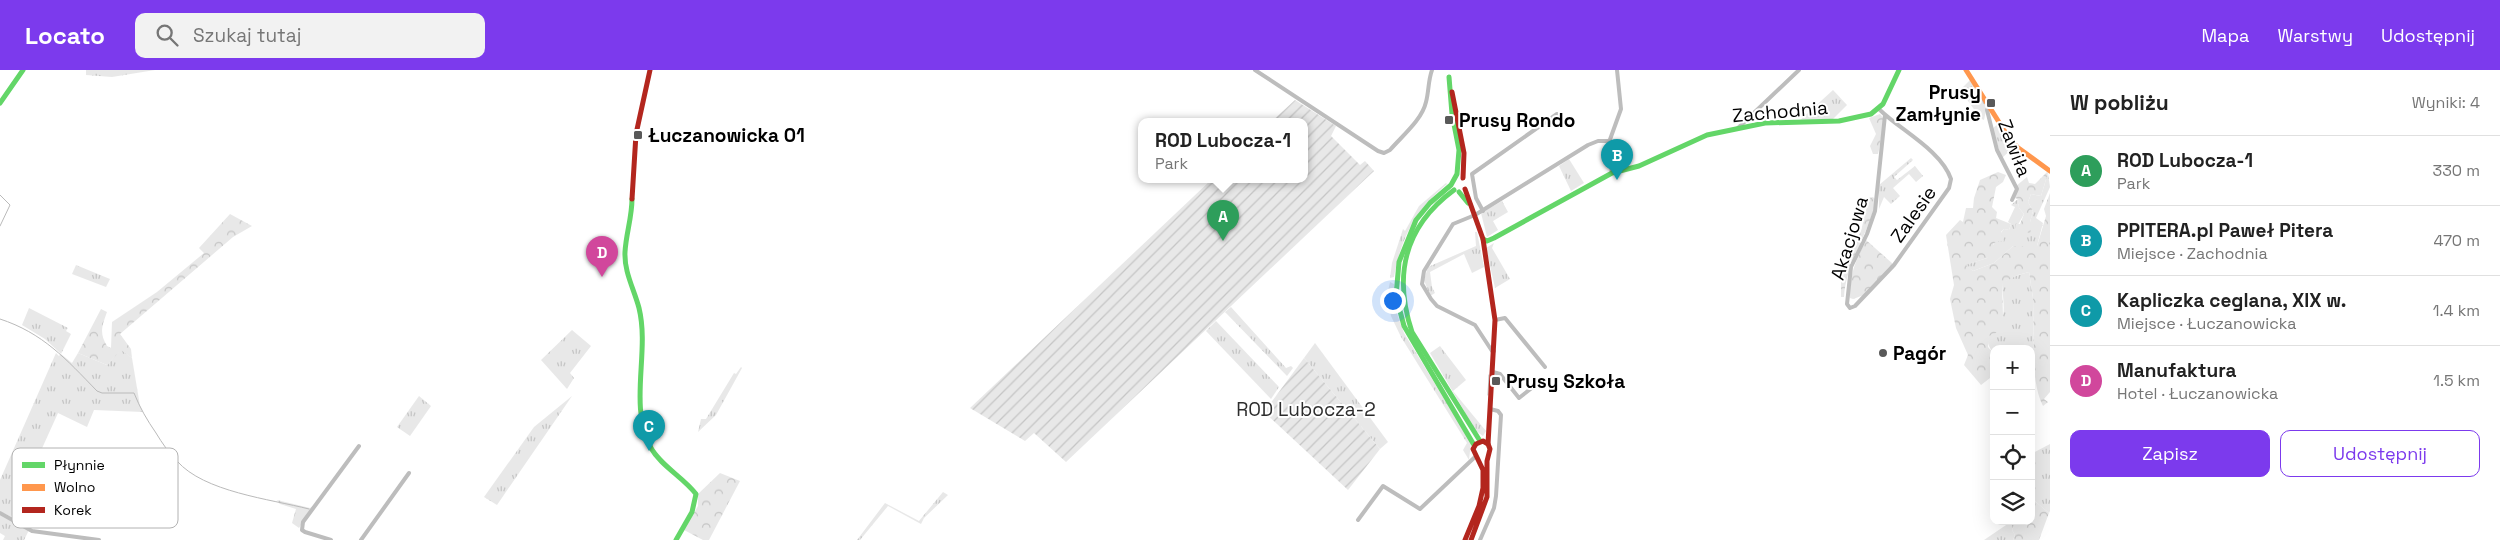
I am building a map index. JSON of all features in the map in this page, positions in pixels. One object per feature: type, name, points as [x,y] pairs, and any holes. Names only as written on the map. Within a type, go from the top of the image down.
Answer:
[{"type":"street","points":[[0,103],[23,70]]},
{"type":"street","points":[[650,70],[636,134],[632,208],[626,263],[639,308],[641,324],[641,414],[646,436],[657,457],[686,481],[696,494],[692,512],[676,540]]},
{"type":"street","points":[[1255,70],[1382,152],[1390,150],[1422,111],[1426,102],[1428,82],[1432,70]]},
{"type":"street","points":[[1448,70],[1464,153],[1463,178],[1466,184],[1460,190],[1436,203],[1420,223],[1404,262],[1401,293],[1404,313],[1412,332],[1490,451],[1487,457],[1487,497],[1471,540]]},
{"type":"street","points":[[1612,172],[1610,141],[1621,109],[1617,70]]},
{"type":"street","points":[[1738,128],[1799,70]]},
{"type":"street","points":[[1880,110],[1899,70]]},
{"type":"street","points":[[1966,70],[2017,147],[2050,172]]},
{"type":"street","points":[[1449,77],[1459,164],[1456,177],[1451,185],[1430,203],[1416,220],[1399,262],[1396,296],[1404,326],[1474,445],[1473,451],[1483,471],[1483,492],[1479,508],[1465,540]]},
{"type":"street","name":"Zawiła","points":[[1988,105],[1987,110],[1997,150],[2017,189],[2012,200]]},
{"type":"street","name":"Zachodnia","points":[[1483,239],[1490,240],[1612,172],[1639,166],[1707,135],[1765,124],[1839,121],[1871,114],[1880,110]]},
{"type":"street","name":"Zalesie","points":[[1850,308],[1855,306],[1894,265],[1950,184],[1951,176],[1939,161],[1915,138],[1880,110]]},
{"type":"street","points":[[1483,211],[1476,198],[1472,174],[1558,114]]},
{"type":"street","name":"Akacjowa","points":[[1850,308],[1847,304],[1848,278],[1851,267],[1868,234],[1875,211],[1885,115]]},
{"type":"street","points":[[1494,351],[1492,351],[1475,325],[1437,306],[1428,296],[1422,284],[1424,271],[1453,224],[1483,211],[1588,145],[1598,141],[1610,141]]},
{"type":"street","points":[[1456,177],[1463,178]]},
{"type":"street","points":[[1451,185],[1460,190],[1471,206],[1483,239],[1495,320],[1490,431],[1483,442],[1474,445]]},
{"type":"street","points":[[1495,320],[1505,318],[1545,366]]},
{"type":"street","points":[[1493,372],[1500,374],[1519,398],[1533,387]]},
{"type":"street","points":[[1480,540],[1494,508],[1497,491],[1501,415],[1498,410],[1490,409]]},
{"type":"street","points":[[332,540],[306,532],[301,528],[303,522],[359,446]]},
{"type":"street","points":[[1358,520],[1384,486],[1420,508],[1477,457],[1487,457]]},
{"type":"street","points":[[361,540],[409,473]]},
{"type":"street","points":[[0,513],[12,520]]},
{"type":"street","points":[[27,528],[32,531],[98,540]]},
{"type":"green space","points":[[86,70],[155,70],[112,77],[86,75]]},
{"type":"green space","points":[[1971,79],[1987,106],[1984,120],[1975,116],[1976,112],[1960,90]]},
{"type":"green space","points":[[1833,90],[1847,105],[1832,120],[1798,122]]},
{"type":"green space","points":[[1295,100],[1336,126],[1331,136],[1360,165],[1365,161],[1374,171],[1066,462],[1034,433],[1025,441],[970,408],[1208,183],[1308,183],[1308,118],[1275,118]]},
{"type":"green space","points":[[1880,114],[1884,119],[1879,150],[1878,154],[1873,154],[1870,146],[1876,134],[1869,118]]},
{"type":"green space","points":[[1999,123],[2014,147],[2002,158],[1992,129]]},
{"type":"green space","points":[[1911,158],[1913,160],[1894,177],[1897,180],[1915,166],[1923,176],[1916,182],[1909,174],[1893,188],[1900,196],[1891,204],[1884,197],[1879,209],[1879,185]]},
{"type":"green space","points":[[1569,159],[1584,183],[1571,191],[1559,166]]},
{"type":"green space","points":[[1998,172],[2006,175],[2003,182],[1996,187],[1992,207],[1997,212],[1996,218],[2011,224],[2009,230],[2004,229],[2001,232],[2004,241],[1997,241],[1993,244],[1994,251],[1987,258],[1966,265],[1973,271],[1994,263],[2013,246],[2037,246],[2046,216],[2044,209],[2050,193],[2050,392],[2044,399],[2048,402],[2043,406],[2035,374],[2033,298],[2029,272],[2002,283],[2003,316],[1998,332],[1989,336],[1990,378],[1981,385],[1964,365],[1968,355],[1956,328],[1950,299],[1954,285],[1946,235],[1960,220],[1963,222],[1966,208],[1973,208],[1980,180]]},
{"type":"green space","points":[[2047,172],[2041,196],[2031,194],[2028,202],[2033,211],[2030,222],[2033,225],[2030,233],[2015,230],[2016,224],[2020,224],[2024,214],[2019,208],[2018,199],[2015,198],[2016,186],[2027,177],[2029,183],[2035,184]]},
{"type":"green space","points":[[2048,173],[2050,187],[2036,218],[2043,223],[2037,246],[2013,246],[1994,263],[1973,271],[1965,265],[1987,258],[2001,232],[2004,229],[2009,230],[2011,224],[2008,222],[2015,207],[2011,205],[2018,199],[2019,208],[2024,214],[2015,230],[2030,222],[2033,211],[2028,202],[2031,194],[2041,196]]},
{"type":"green space","points":[[1446,183],[1418,214],[1401,249],[1394,277],[1390,278],[1392,263],[1403,229],[1405,231],[1419,206]]},
{"type":"green space","points":[[1873,197],[1876,200],[1873,212],[1853,260],[1844,297],[1841,297],[1841,274],[1861,231],[1869,198]]},
{"type":"green space","points":[[1502,201],[1508,212],[1493,221],[1498,230],[1487,237],[1481,213]]},
{"type":"green space","points":[[230,214],[252,226],[233,237],[120,334],[131,349],[132,358],[121,350],[107,365],[78,353],[101,309],[107,312],[102,333],[107,346],[111,348],[112,322],[157,292],[204,253],[199,248]]},
{"type":"green space","points":[[1475,232],[1477,232],[1484,267],[1472,273],[1464,254],[1430,272],[1432,287],[1435,293],[1430,296],[1424,280],[1428,267],[1476,246]]},
{"type":"green space","points":[[1866,240],[1893,264],[1864,295],[1853,299],[1850,298],[1852,275]]},
{"type":"green space","points":[[1494,243],[1492,248],[1510,279],[1495,288],[1486,248]]},
{"type":"green space","points":[[76,265],[110,279],[106,287],[72,274]]},
{"type":"green space","points":[[2029,272],[2033,298],[2034,345],[1990,345],[1990,347],[1988,337],[2001,321],[2003,315],[2002,282]]},
{"type":"green space","points":[[1390,282],[1394,284],[1397,314],[1404,333],[1471,443],[1469,460],[1463,450],[1467,443],[1401,337],[1391,316],[1387,296]]},
{"type":"green space","points":[[1231,307],[1286,368],[1291,366],[1293,368],[1287,376],[1225,312]]},
{"type":"green space","points":[[29,308],[68,328],[66,331],[71,334],[61,354],[45,339],[22,325]]},
{"type":"green space","points":[[1216,321],[1279,387],[1271,399],[1206,331]]},
{"type":"green space","points":[[572,330],[591,346],[570,373],[574,378],[567,389],[541,360]]},
{"type":"green space","points":[[1315,343],[1388,442],[1380,449],[1304,358]]},
{"type":"green space","points":[[1440,346],[1466,380],[1453,391],[1486,431],[1483,436],[1476,431],[1430,353]]},
{"type":"green space","points":[[121,349],[132,358],[140,406],[143,412],[94,410],[87,427],[58,413],[42,448],[14,448],[56,353],[59,356],[61,354],[72,363],[78,353],[107,365]]},
{"type":"green space","name":"ROD Lubocza-2","points":[[1304,358],[1380,449],[1348,490],[1264,412]]},
{"type":"green space","points":[[741,367],[716,415],[698,432],[701,419],[706,419],[734,373],[736,374]]},
{"type":"green space","points":[[419,396],[431,406],[410,436],[397,427]]},
{"type":"green space","points":[[572,396],[497,505],[484,497],[534,427]]},
{"type":"green space","points":[[2050,444],[2049,513],[2035,501],[2035,452]]},
{"type":"green space","points":[[12,453],[11,517],[0,511],[0,480]]},
{"type":"green space","points":[[720,473],[740,481],[709,540],[703,540],[684,530],[698,506],[698,494]]},
{"type":"green space","points":[[943,492],[948,495],[924,518],[921,524],[888,506],[860,540],[857,540],[885,503],[919,521]]},
{"type":"green space","points":[[277,500],[310,508],[314,505],[299,528],[292,523],[296,509],[280,504]]},
{"type":"green space","points":[[2035,501],[2049,513],[2039,540],[2013,540],[2015,535],[2012,530],[2014,525],[2035,525]]},
{"type":"green space","points":[[0,514],[12,521],[12,528],[25,528],[29,530],[24,540],[3,540],[5,536],[0,533]]},
{"type":"green space","points":[[2006,525],[2014,525],[2012,530],[2015,535],[2013,540],[1984,540]]},
{"type":"waterway","points":[[0,195],[10,205],[0,226]]},
{"type":"waterway","points":[[0,319],[41,339],[64,358],[97,391],[102,393],[134,393],[144,414],[166,448]]},
{"type":"waterway","points":[[1488,395],[1489,375]]},
{"type":"waterway","points":[[178,462],[189,472],[220,487],[257,498],[309,509]]},
{"type":"traffic: fast","points":[[0,103],[23,70]]},
{"type":"traffic: fast","points":[[1483,239],[1487,241],[1494,238],[1612,173],[1639,166],[1707,135],[1765,123],[1839,121],[1871,114],[1883,104],[1899,70]]},
{"type":"traffic: fast","points":[[1449,77],[1452,114],[1459,150],[1457,174],[1451,185],[1430,203],[1416,220],[1399,262],[1396,296],[1404,326],[1474,445]]},
{"type":"traffic: fast","points":[[1454,190],[1437,204],[1424,219],[1414,236],[1404,272],[1406,311],[1412,332],[1480,441]]},
{"type":"traffic: fast","points":[[1459,192],[1468,203]]},
{"type":"traffic: fast","points":[[632,199],[625,259],[642,325],[640,397],[644,431],[655,454],[696,494],[692,512],[676,540]]},
{"type":"traffic: slow","points":[[1966,70],[2009,138],[2017,147],[2050,171]]},
{"type":"traffic: jam","points":[[632,199],[636,134],[650,70]]},
{"type":"traffic: jam","points":[[1452,92],[1464,153],[1463,178]]},
{"type":"traffic: jam","points":[[1465,189],[1483,239],[1495,320],[1488,444]]},
{"type":"traffic: jam","points":[[1465,540],[1479,506],[1483,488],[1483,470],[1473,449],[1476,444],[1483,441],[1488,444],[1490,449],[1487,461],[1487,497],[1471,540]]},
{"type":"place","name":"Prusy Zamłynie","points":[[1991,103]]},
{"type":"place","name":"Prusy Rondo","points":[[1449,120]]},
{"type":"place","name":"Łuczanowicka 01","points":[[638,135]]},
{"type":"place","name":"PPITERA.pl Paweł Pitera","points":[[1617,180]]},
{"type":"place","name":"ROD Lubocza-1","points":[[1223,241]]},
{"type":"place","name":"Manufaktura","points":[[602,277]]},
{"type":"place","name":"Pagór","points":[[1883,353]]},
{"type":"place","name":"Prusy Szkoła","points":[[1496,381]]},
{"type":"place","name":"Kapliczka ceglana, XIX w.","points":[[649,451]]}]
